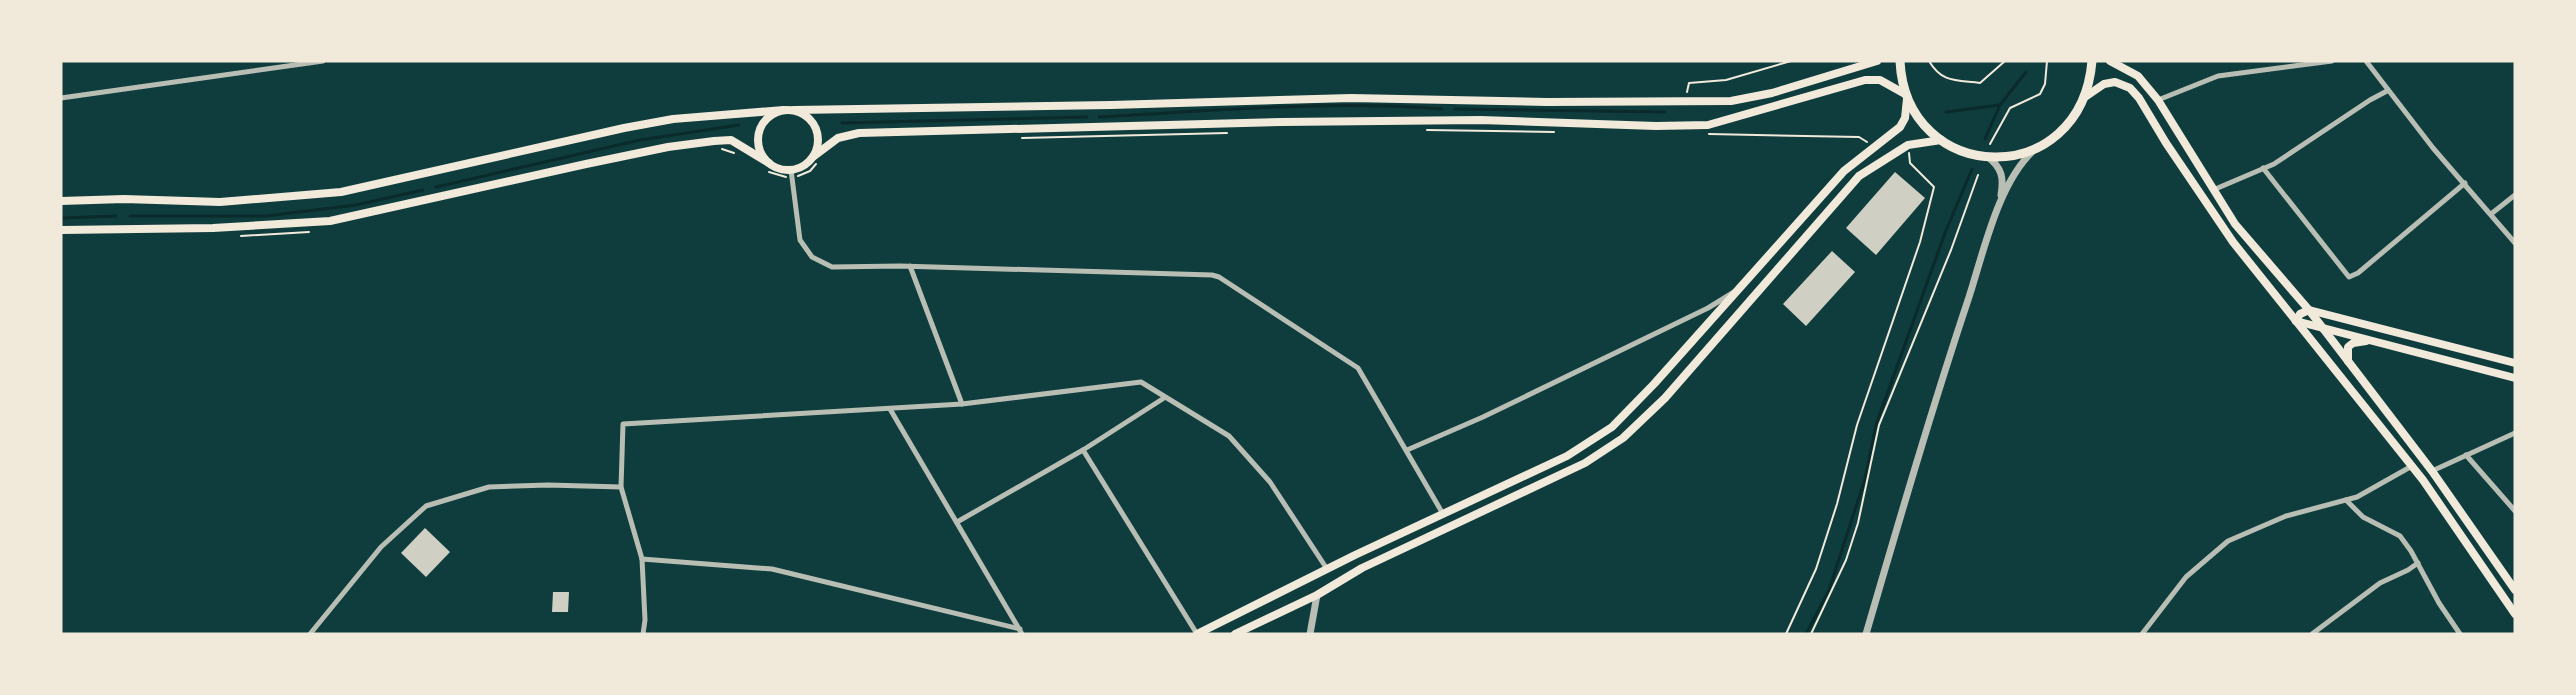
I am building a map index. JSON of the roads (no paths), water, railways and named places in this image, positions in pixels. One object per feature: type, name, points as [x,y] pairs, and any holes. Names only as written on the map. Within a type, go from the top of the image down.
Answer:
[{"type":"main road","points":[[61,201],[124,199],[220,202],[341,192],[673,118],[784,110],[1101,105],[1351,98],[1546,102],[1731,101],[1772,93],[1877,61]]},
{"type":"main road","points":[[1197,634],[1327,569],[1567,456],[1612,427],[1654,384],[1734,292],[1844,171],[1900,127],[1905,118],[1906,96],[1900,61]]},
{"type":"main road","points":[[2086,97],[2092,61]]},
{"type":"main road","points":[[2110,61],[2138,76],[2158,100],[2235,224],[2309,310],[2349,362],[2432,471],[2515,590]]},
{"type":"main road","points":[[61,230],[213,228],[330,221],[632,154],[714,141],[731,140],[767,166],[791,173],[815,160],[838,138],[859,133],[1281,122],[1481,120],[1656,126],[1708,125],[1726,122],[1866,80],[1880,80],[1906,96],[1925,126],[1941,140],[1964,152],[1988,157],[2015,156],[2034,150],[2066,128],[2091,91],[2109,82],[2122,83],[2130,88],[2147,109],[2166,143],[2233,242],[2412,466],[2455,524],[2515,614]]},
{"type":"main road","points":[[767,166],[759,146],[758,136],[767,118],[784,110]]},
{"type":"main road","points":[[794,110],[810,119],[816,127],[818,146],[815,160]]},
{"type":"main road","points":[[1235,634],[1316,595],[1362,568],[1585,463],[1624,438],[1665,398],[1859,176],[1908,145],[1941,140]]},
{"type":"main road","points":[[2296,321],[2300,314],[2309,310],[2376,329],[2515,363]]},
{"type":"main road","points":[[2296,321],[2515,378]]},
{"type":"main road","points":[[2349,362],[2346,356],[2348,347],[2353,343],[2369,341]]},
{"type":"main road","points":[[1327,569],[1334,584]]},
{"type":"street","points":[[61,98],[323,61]]},
{"type":"street","points":[[2158,100],[2218,76],[2332,61]]},
{"type":"street","points":[[2366,61],[2387,91],[2515,242]]},
{"type":"street","points":[[2213,190],[2264,168],[2387,91]]},
{"type":"street","points":[[1866,634],[1957,335],[1996,218],[2015,172],[2034,150]]},
{"type":"street","points":[[1988,157],[1996,164],[2003,178],[1996,218]]},
{"type":"street","points":[[2264,168],[2348,277],[2358,273],[2464,183]]},
{"type":"street","points":[[791,173],[800,240],[812,257],[832,268],[910,266],[1202,275],[1219,278],[1358,368],[1407,450],[1442,514]]},
{"type":"street","points":[[2491,214],[2515,195]]},
{"type":"street","points":[[910,266],[962,404]]},
{"type":"street","points":[[1407,450],[1483,417],[1708,308],[1734,292]]},
{"type":"street","points":[[643,634],[645,620],[642,559],[621,487],[623,424],[962,404],[1141,382],[1164,398],[1229,436],[1270,482],[1327,569]]},
{"type":"street","points":[[957,522],[1084,450],[1164,398]]},
{"type":"street","points":[[890,409],[1021,631]]},
{"type":"street","points":[[2432,471],[2515,433]]},
{"type":"street","points":[[1084,450],[1197,634]]},
{"type":"street","points":[[2466,455],[2515,511]]},
{"type":"street","points":[[2142,634],[2186,577],[2228,540],[2286,516],[2357,497],[2412,466]]},
{"type":"street","points":[[310,634],[381,547],[426,506],[489,487],[548,485],[621,487]]},
{"type":"street","points":[[2346,500],[2363,517],[2400,536],[2418,563],[2439,603],[2460,634]]},
{"type":"street","points":[[642,559],[772,569],[1021,631]]},
{"type":"street","points":[[2312,634],[2380,583],[2408,570],[2418,563]]},
{"type":"street","points":[[1310,634],[1316,595]]},
{"type":"waterway","points":[[1985,139],[2000,105],[2026,72]]},
{"type":"waterway","points":[[1946,112],[2000,105]]},
{"type":"waterway","points":[[1099,117],[1313,106],[1442,109]]},
{"type":"waterway","points":[[1455,109],[1665,112]]},
{"type":"waterway","points":[[842,123],[1087,117]]},
{"type":"waterway","points":[[436,187],[640,140],[739,125]]},
{"type":"waterway","points":[[1806,634],[1829,590],[1865,479],[1876,425],[1945,233],[1972,169]]},
{"type":"waterway","points":[[130,216],[266,216],[356,205],[423,190]]},
{"type":"waterway","points":[[61,218],[116,216]]}]
